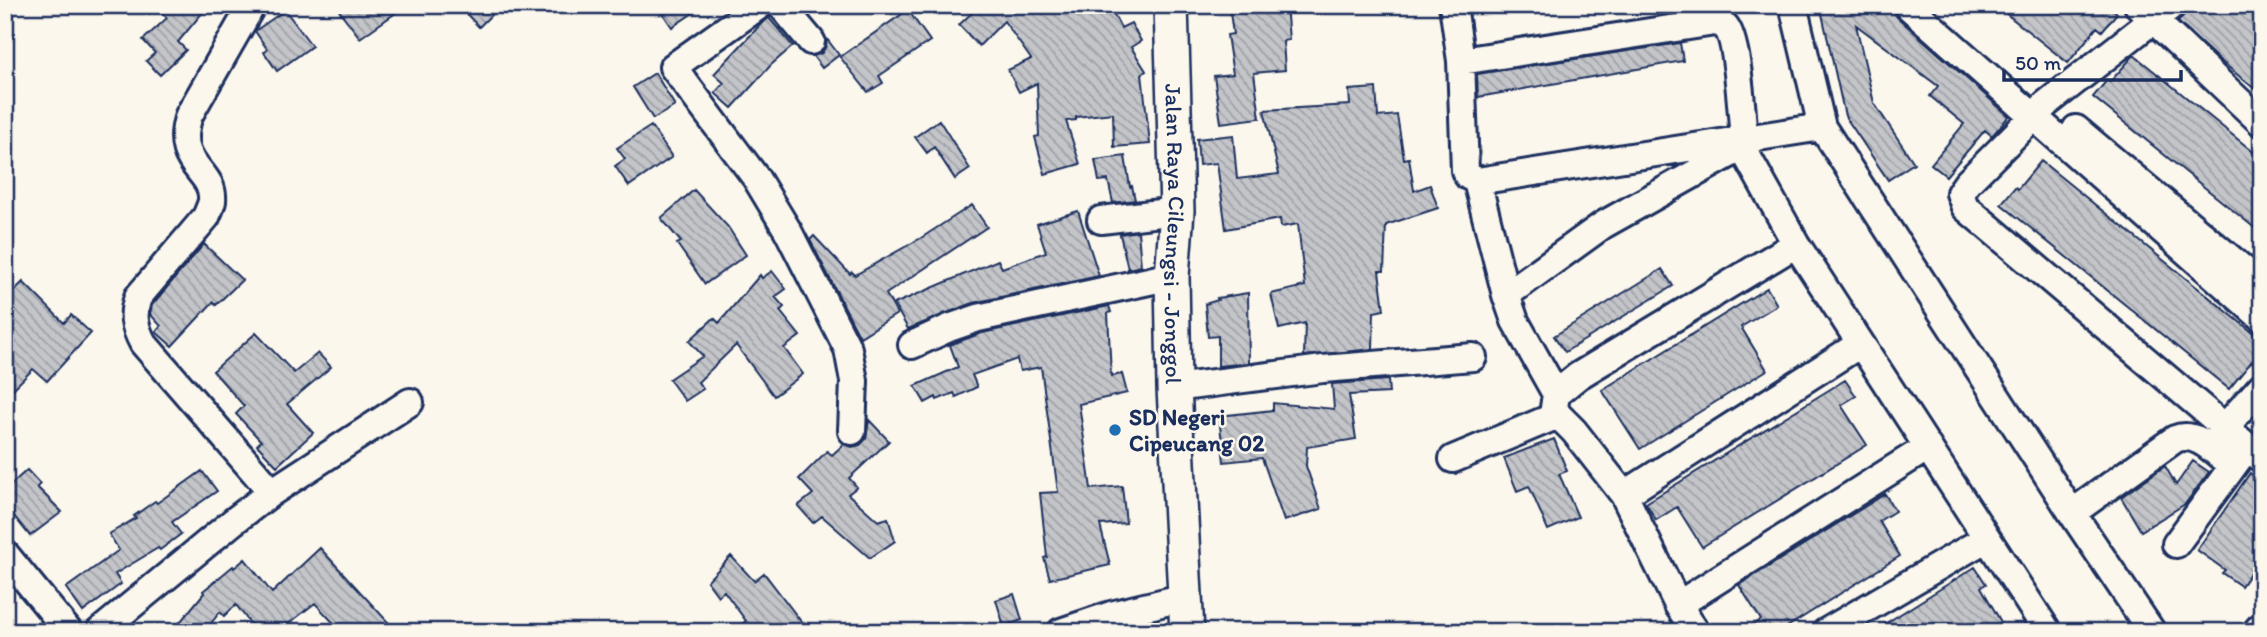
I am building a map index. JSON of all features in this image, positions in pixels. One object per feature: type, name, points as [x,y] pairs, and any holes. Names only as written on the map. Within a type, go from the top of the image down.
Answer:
[{"type":"main road","name":"Jalan Raya Cileungsi - Jonggol","points":[[1171,5],[1177,211],[1172,276],[1174,388],[1187,632]]},
{"type":"street","points":[[760,5],[673,67],[755,178],[788,232],[848,349],[854,381],[852,431]]},
{"type":"street","points":[[781,5],[811,41]]},
{"type":"street","points":[[1453,5],[1461,61],[1465,171],[1477,181],[1743,143],[1822,127]]},
{"type":"street","points":[[1793,5],[1822,127],[2152,632]]},
{"type":"street","points":[[1908,5],[2262,285]]},
{"type":"street","points":[[1931,5],[2262,318]]},
{"type":"street","points":[[250,6],[189,115],[183,132],[192,165],[210,186],[212,202],[206,217],[138,297],[133,311],[135,327],[143,343],[272,492]]},
{"type":"street","points":[[2247,458],[2225,427],[1965,207],[1960,193],[2040,110],[2154,10],[2262,123]]},
{"type":"street","points":[[1461,61],[1715,22],[1724,25],[1730,33],[1739,77],[1743,143],[1796,244],[1987,538],[2037,629]]},
{"type":"street","points":[[1506,295],[1603,225],[1743,143]]},
{"type":"street","points":[[1477,181],[1515,321],[1557,404],[1574,431],[1624,495],[1678,605],[1696,632]]},
{"type":"street","points":[[1101,220],[1177,211]]},
{"type":"street","points":[[1453,459],[1557,404],[1578,376],[1796,244]]},
{"type":"street","points":[[912,345],[948,328],[978,318],[1172,276]]},
{"type":"street","points":[[1624,495],[1860,344]]},
{"type":"street","points":[[1174,388],[1323,369],[1473,356]]},
{"type":"street","points":[[2225,427],[2262,386]]},
{"type":"street","points":[[99,632],[224,528],[272,492],[410,402]]},
{"type":"street","points":[[2072,513],[2175,439],[2184,436],[2192,436],[2247,458]]},
{"type":"street","points":[[1678,605],[1928,447]]},
{"type":"street","points":[[2176,544],[2247,458]]},
{"type":"street","points":[[1826,632],[1987,538]]},
{"type":"street","points":[[5,554],[69,632]]},
{"type":"street","points":[[1061,632],[1111,615],[1186,597]]},
{"type":"street","points":[[2256,632],[2262,625]]},
{"type":"building","points":[[155,5],[193,5],[203,12],[178,42],[186,50],[160,75],[146,61],[155,53],[143,40],[167,18]]},
{"type":"building","points":[[335,5],[407,5],[360,38]]},
{"type":"building","points":[[458,5],[501,5],[479,27]]},
{"type":"building","points":[[657,5],[705,5],[672,27]]},
{"type":"building","points":[[980,5],[1082,5],[1087,15],[1109,5],[1121,28],[1131,23],[1141,41],[1131,47],[1146,71],[1142,74],[1150,144],[1114,147],[1113,113],[1076,117],[1076,120],[1066,121],[1080,164],[1045,174],[1035,137],[1039,136],[1037,83],[1019,92],[1008,70],[1031,59],[1004,21],[979,46],[959,25]]},
{"type":"building","points":[[1229,5],[1286,5],[1289,40],[1283,41],[1285,70],[1254,73],[1260,118],[1221,123],[1214,76],[1233,74],[1227,35],[1233,34]]},
{"type":"building","points":[[1820,5],[1892,5],[1897,17],[2009,116],[1992,136],[1985,130],[1946,176],[1931,164],[1964,124],[1930,96],[1938,86],[1856,25],[1874,103],[1914,163],[1888,180],[1845,116]]},
{"type":"building","points":[[1995,5],[2108,5],[2117,13],[2102,31],[2097,27],[2068,63]]},
{"type":"building","points":[[2192,5],[2244,5],[2262,20],[2262,95],[2178,22]]},
{"type":"building","points":[[285,10],[312,46],[277,71],[264,52],[267,49],[255,31]]},
{"type":"building","points":[[908,10],[930,41],[879,76],[883,83],[868,92],[840,57]]},
{"type":"building","points":[[769,18],[793,46],[771,65],[732,108],[715,93],[724,83],[714,74]]},
{"type":"building","points":[[827,39],[839,55],[822,68],[813,56],[822,53]]},
{"type":"building","points":[[1680,43],[1683,61],[1478,97],[1477,74]]},
{"type":"building","points":[[2134,55],[2262,159],[2262,234],[2093,97]]},
{"type":"building","points":[[655,73],[675,106],[653,119],[633,87]]},
{"type":"building","points":[[1376,88],[1378,117],[1397,115],[1404,159],[1409,158],[1414,191],[1430,185],[1438,208],[1386,225],[1384,271],[1379,271],[1384,310],[1374,312],[1373,349],[1304,356],[1305,323],[1279,329],[1271,294],[1305,286],[1298,224],[1281,227],[1280,219],[1226,229],[1217,163],[1199,165],[1197,139],[1233,135],[1237,179],[1279,174],[1264,110],[1350,105],[1349,90]]},
{"type":"building","points":[[939,120],[970,169],[955,179],[934,147],[927,153],[915,137]]},
{"type":"building","points":[[651,126],[672,157],[629,186],[615,166],[625,159],[617,148]]},
{"type":"building","points":[[1125,156],[1135,200],[1113,203],[1108,180],[1099,181],[1095,160]]},
{"type":"building","points":[[2041,161],[2262,340],[2262,369],[2252,361],[2229,389],[2001,204],[2015,187],[2018,189]]},
{"type":"building","points":[[694,190],[728,227],[746,255],[705,284],[677,244],[681,242],[661,218]]},
{"type":"building","points":[[972,205],[987,227],[886,294],[897,314],[860,337],[810,240],[814,236],[850,274],[852,272],[855,275],[921,238]]},
{"type":"building","points":[[1078,211],[1099,276],[973,303],[908,329],[894,304],[998,260],[1002,268],[1046,252],[1037,224]]},
{"type":"building","points":[[1138,231],[1141,266],[1128,269],[1120,234]]},
{"type":"building","points":[[204,244],[242,280],[216,305],[213,302],[172,346],[156,332],[161,326],[150,314],[152,305]]},
{"type":"building","points":[[1662,269],[1673,286],[1565,352],[1554,336]]},
{"type":"building","points":[[772,271],[786,289],[775,297],[784,307],[780,311],[800,336],[784,348],[803,374],[774,396],[736,345],[698,382],[703,389],[685,401],[669,379],[703,356],[689,341],[714,318],[719,323],[760,275],[762,278]]},
{"type":"building","points":[[23,282],[64,323],[71,315],[91,333],[47,381],[33,369],[5,397],[5,300]]},
{"type":"building","points":[[1767,288],[1777,305],[1741,327],[1767,370],[1640,449],[1602,390]]},
{"type":"building","points":[[1248,293],[1249,363],[1218,366],[1218,336],[1208,337],[1205,304],[1218,300],[1217,298]]},
{"type":"building","points":[[1109,306],[1111,376],[1122,374],[1127,393],[1079,404],[1091,489],[1122,486],[1126,523],[1100,525],[1110,565],[1050,579],[1044,558],[1047,557],[1040,493],[1058,492],[1041,367],[1020,371],[1017,359],[972,375],[977,387],[956,397],[954,393],[925,403],[915,386],[958,367],[950,345],[982,333]]},
{"type":"building","points":[[256,333],[294,373],[318,353],[331,367],[287,404],[313,433],[277,466],[257,445],[261,441],[236,414],[244,406],[213,371]]},
{"type":"building","points":[[1388,380],[1389,393],[1349,395],[1356,439],[1307,447],[1306,466],[1321,509],[1284,521],[1262,458],[1224,462],[1219,416],[1273,410],[1273,403],[1334,409],[1332,384]]},
{"type":"building","points":[[1845,380],[1856,396],[1841,405],[1867,445],[1702,547],[1677,507],[1656,520],[1646,503]]},
{"type":"building","points":[[869,420],[889,441],[849,478],[857,487],[848,494],[878,521],[888,518],[895,541],[870,558],[822,516],[813,523],[798,506],[813,494],[799,479],[827,451],[832,455],[844,444],[852,447],[860,445],[866,439]]},
{"type":"building","points":[[1554,439],[1567,471],[1559,474],[1578,517],[1548,530],[1529,486],[1517,491],[1504,458]]},
{"type":"building","points":[[2193,461],[2209,472],[2185,504],[2141,531],[2121,497],[2165,466],[2176,485]]},
{"type":"building","points":[[27,470],[40,484],[37,487],[62,512],[30,536],[5,505],[5,490]]},
{"type":"building","points":[[202,471],[217,491],[172,522],[181,534],[160,550],[158,548],[115,574],[121,584],[83,612],[66,588],[119,550],[109,534]]},
{"type":"building","points":[[2250,473],[2262,482],[2262,556],[2241,586],[2222,573],[2225,570],[2197,550]]},
{"type":"building","points":[[1885,494],[1895,511],[1879,521],[1900,556],[1779,632],[1741,632],[1761,620],[1739,585]]},
{"type":"building","points":[[320,548],[397,632],[342,632],[315,603],[278,632],[257,632],[236,605],[224,616],[220,612],[204,632],[172,632],[203,591],[245,559],[272,593]]},
{"type":"building","points":[[731,556],[754,581],[764,573],[809,632],[731,632],[746,621],[724,591],[718,596],[707,581]]},
{"type":"building","points":[[1975,567],[1986,584],[1981,587],[2001,622],[1985,632],[1872,632]]},
{"type":"building","points":[[1014,594],[1022,620],[1004,626],[996,600]]},
{"type":"place","name":"SD Negeri Cipeucang 02","points":[[1115,430]]}]
